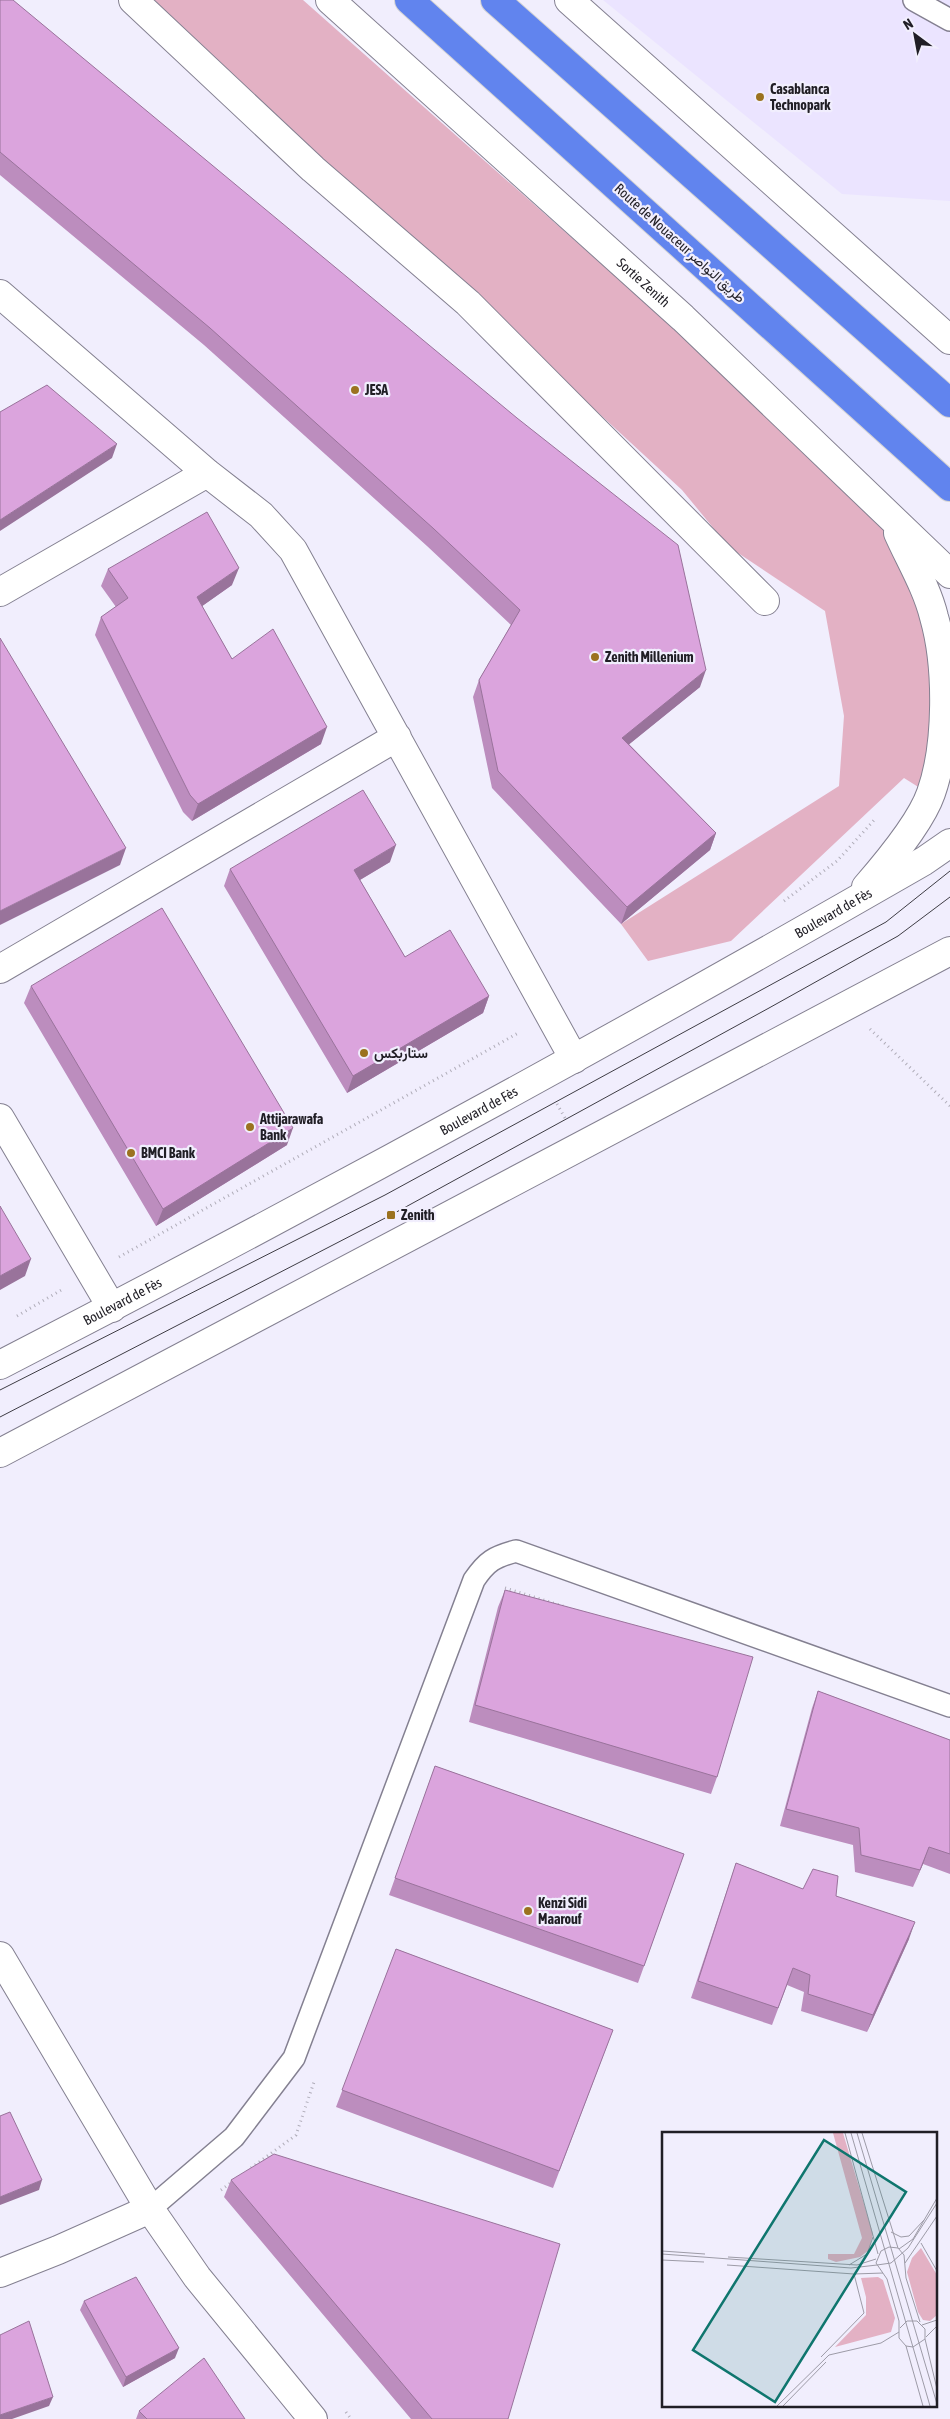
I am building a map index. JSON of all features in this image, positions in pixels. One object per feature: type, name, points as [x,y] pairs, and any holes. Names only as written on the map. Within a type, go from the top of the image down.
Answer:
[{"type":"highway","name":"Route de Nouaceur طريق النواصر","points":[[409,0],[950,487]]},
{"type":"highway","points":[[495,0],[950,403]]},
{"type":"street","points":[[133,0],[313,169],[468,303],[765,601]]},
{"type":"street","name":"Sortie Zenith","points":[[330,0],[682,318],[893,522],[950,574]]},
{"type":"street","points":[[569,0],[950,340]]},
{"type":"street","points":[[0,294],[207,474],[261,515],[293,550],[574,1060]]},
{"type":"street","points":[[0,592],[207,474]]},
{"type":"street","points":[[853,902],[889,861],[931,794],[943,724],[942,649],[934,614],[893,522]]},
{"type":"street","points":[[0,969],[397,737]]},
{"type":"street","name":"Boulevard de Fès","points":[[0,1365],[112,1308],[574,1060],[853,902],[924,861],[950,843]]},
{"type":"street","points":[[0,1453],[947,956]]},
{"type":"street","points":[[0,1118],[112,1308]]},
{"type":"street","points":[[0,1956],[150,2209],[197,2277],[312,2419]]},
{"type":"street","points":[[0,2273],[58,2250],[150,2209]]},
{"type":"lane","points":[[914,0],[950,20]]},
{"type":"lane","points":[[150,2209],[234,2137],[294,2058],[474,1580],[483,1566],[496,1556],[516,1551],[950,1706]]},
{"type":"path","points":[[776,907],[837,861],[880,813]]},
{"type":"path","points":[[865,1025],[950,1106]]},
{"type":"path","points":[[500,1587],[567,1607]]},
{"type":"path","points":[[250,2168],[296,2135],[315,2079]]},
{"type":"path","points":[[220,2191],[235,2180]]},
{"type":"path","points":[[345,2411],[351,2419]]},
{"type":"shaded area","points":[[151,0],[303,0],[893,522],[942,673],[931,795],[904,778],[731,941],[648,961],[621,924],[839,786],[844,716],[825,611],[729,547],[682,490]]},
{"type":"shaded area","name":"Casablanca Technopark","points":[[603,0],[950,0],[950,201],[842,194]]},
{"type":"building","points":[[0,0],[13,0],[517,418],[678,545],[706,670],[622,738],[716,833],[627,907],[498,771],[479,680],[520,610],[434,529],[210,328],[0,152]]},
{"type":"building","points":[[47,385],[117,444],[0,520],[0,412]]},
{"type":"building","points":[[207,512],[239,568],[197,597],[232,659],[273,629],[327,727],[198,804],[190,795],[101,617],[128,598],[108,569]]},
{"type":"building","points":[[0,638],[126,848],[0,911]]},
{"type":"building","points":[[363,790],[396,845],[354,870],[405,957],[450,930],[489,996],[353,1076],[230,869]]},
{"type":"building","points":[[162,908],[293,1128],[163,1209],[31,986]]},
{"type":"building","points":[[0,1206],[31,1259],[0,1276]]},
{"type":"building","points":[[505,1590],[753,1657],[717,1777],[475,1705]]},
{"type":"building","points":[[818,1691],[950,1740],[950,1854],[929,1847],[920,1870],[861,1855],[859,1828],[786,1809]]},
{"type":"building","points":[[435,1766],[684,1854],[644,1966],[395,1878]]},
{"type":"building","points":[[736,1863],[803,1889],[813,1869],[838,1876],[836,1896],[915,1922],[873,2015],[808,1994],[810,1975],[793,1968],[778,2008],[698,1981]]},
{"type":"building","points":[[396,1949],[613,2030],[559,2171],[342,2090]]},
{"type":"building","points":[[10,2112],[42,2180],[0,2197],[0,2116]]},
{"type":"building","points":[[274,2154],[560,2244],[508,2419],[432,2419],[231,2180]]},
{"type":"building","points":[[136,2277],[179,2348],[126,2377],[84,2301]]},
{"type":"building","points":[[29,2321],[53,2397],[0,2415],[0,2335]]},
{"type":"building","points":[[204,2358],[245,2419],[147,2419],[139,2411]]},
{"type":"tram line","points":[[0,1390],[385,1195],[886,922],[950,871]]},
{"type":"tram line","points":[[0,1417],[391,1215],[898,936],[950,897]]},
{"type":"place","name":"Casablanca Technopark","points":[[760,97]]},
{"type":"place","name":"JESA","points":[[355,390]]},
{"type":"place","name":"Zenith Millenium","points":[[595,657]]},
{"type":"place","name":"ستاربكس","points":[[364,1053]]},
{"type":"place","name":"Attijarawafa Bank","points":[[250,1127]]},
{"type":"place","name":"BMCI Bank","points":[[131,1153]]},
{"type":"place","name":"Zenith","points":[[391,1215]]},
{"type":"place","name":"Kenzi Sidi Maarouf","points":[[528,1911]]}]
